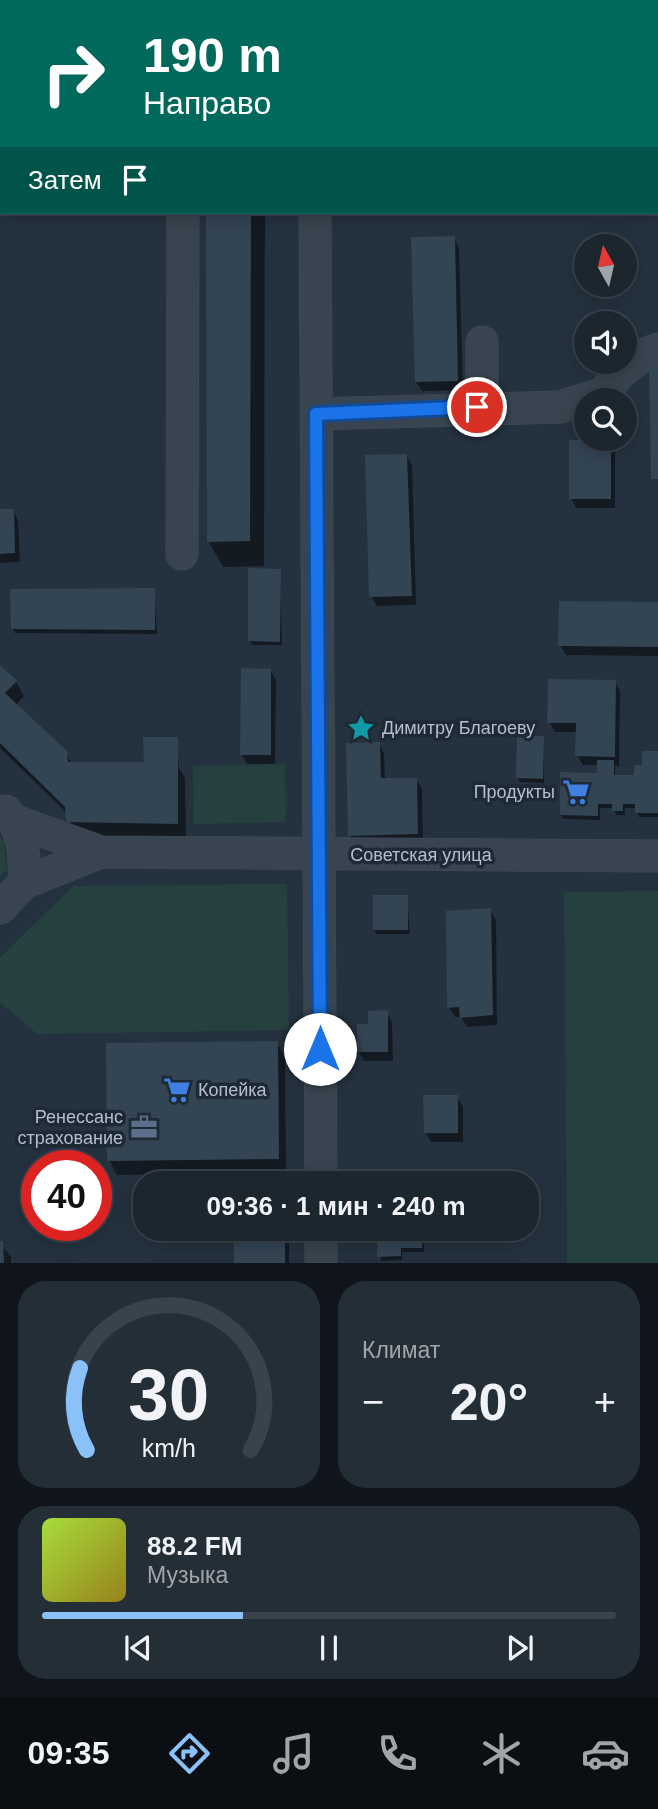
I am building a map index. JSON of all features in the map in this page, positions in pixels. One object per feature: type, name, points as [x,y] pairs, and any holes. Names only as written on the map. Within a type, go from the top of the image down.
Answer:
[{"type":"street","points":[[182,554],[183,214]]},
{"type":"street","points":[[315,214],[321,1171]]},
{"type":"street","points":[[477,407],[482,396],[482,342]]},
{"type":"street","points":[[316,414],[477,407],[560,407],[604,394],[619,374],[645,354],[658,349]]},
{"type":"street","points":[[0,908],[24,883],[25,858],[7,813]]},
{"type":"street","name":"Советская улица","points":[[7,813],[101,852],[658,856]]},
{"type":"street","name":"Советская улица","points":[[24,883],[101,852]]},
{"type":"street","points":[[321,1241],[321,1263]]},
{"type":"green space","points":[[285,764],[286,822],[194,824],[193,766]]},
{"type":"green space","points":[[0,837],[4,842],[7,870],[0,877]]},
{"type":"green space","points":[[287,884],[289,1030],[37,1034],[0,1002],[0,958],[73,886]]},
{"type":"green space","points":[[658,891],[658,1263],[567,1263],[564,892]]},
{"type":"building","points":[[206,214],[251,214],[250,541],[207,542]]},
{"type":"building","points":[[455,236],[458,381],[415,382],[411,237]]},
{"type":"building","points":[[658,364],[658,479],[651,479],[649,365]]},
{"type":"building","points":[[569,440],[574,440],[574,451],[611,451],[611,499],[569,499]]},
{"type":"building","points":[[407,454],[412,596],[369,597],[365,455]]},
{"type":"building","points":[[0,509],[14,509],[15,553],[0,554]]},
{"type":"building","points":[[248,568],[281,569],[280,642],[248,641]]},
{"type":"building","points":[[155,588],[155,630],[11,629],[10,589]]},
{"type":"building","points":[[559,601],[658,602],[658,647],[558,646]]},
{"type":"building","points":[[0,665],[17,681],[5,693],[67,751],[68,762],[144,762],[143,737],[178,737],[178,824],[66,822],[65,807],[0,743]]},
{"type":"building","points":[[241,668],[271,669],[271,755],[240,755]]},
{"type":"building","points":[[548,679],[616,680],[615,757],[575,756],[576,723],[547,723]]},
{"type":"building","points":[[517,736],[544,736],[543,779],[516,778]]},
{"type":"building","points":[[380,742],[381,778],[417,778],[418,834],[348,836],[346,743]]},
{"type":"building","points":[[642,751],[658,751],[658,813],[635,813],[635,804],[623,804],[623,811],[612,811],[612,804],[598,804],[598,816],[560,815],[560,772],[597,773],[597,760],[614,760],[614,775],[634,775],[634,765],[642,765]]},
{"type":"building","points":[[373,895],[408,895],[408,930],[373,930]]},
{"type":"building","points":[[491,908],[493,1015],[460,1018],[459,1007],[447,1008],[446,911]]},
{"type":"building","points":[[388,1010],[388,1052],[357,1052],[357,1024],[368,1024],[368,1011]]},
{"type":"building","points":[[278,1041],[279,1159],[112,1161],[112,1150],[107,1150],[106,1043]]},
{"type":"building","points":[[423,1095],[458,1095],[458,1133],[424,1133]]},
{"type":"building","points":[[0,1241],[3,1241],[4,1263],[0,1263]]},
{"type":"building","points":[[234,1241],[285,1241],[285,1263],[234,1263]]},
{"type":"building","points":[[378,1241],[422,1241],[422,1248],[401,1248],[401,1256],[377,1257]]},
{"type":"place","name":"Димитру Благоеву","points":[[361,728]]},
{"type":"place","name":"Продукты","points":[[576,792]]},
{"type":"place","name":"Копейка","points":[[177,1090]]},
{"type":"place","name":"Ренессанс страхование","points":[[144,1127]]},
{"type":"route","points":[[320,1049],[316,414],[477,407]]}]
